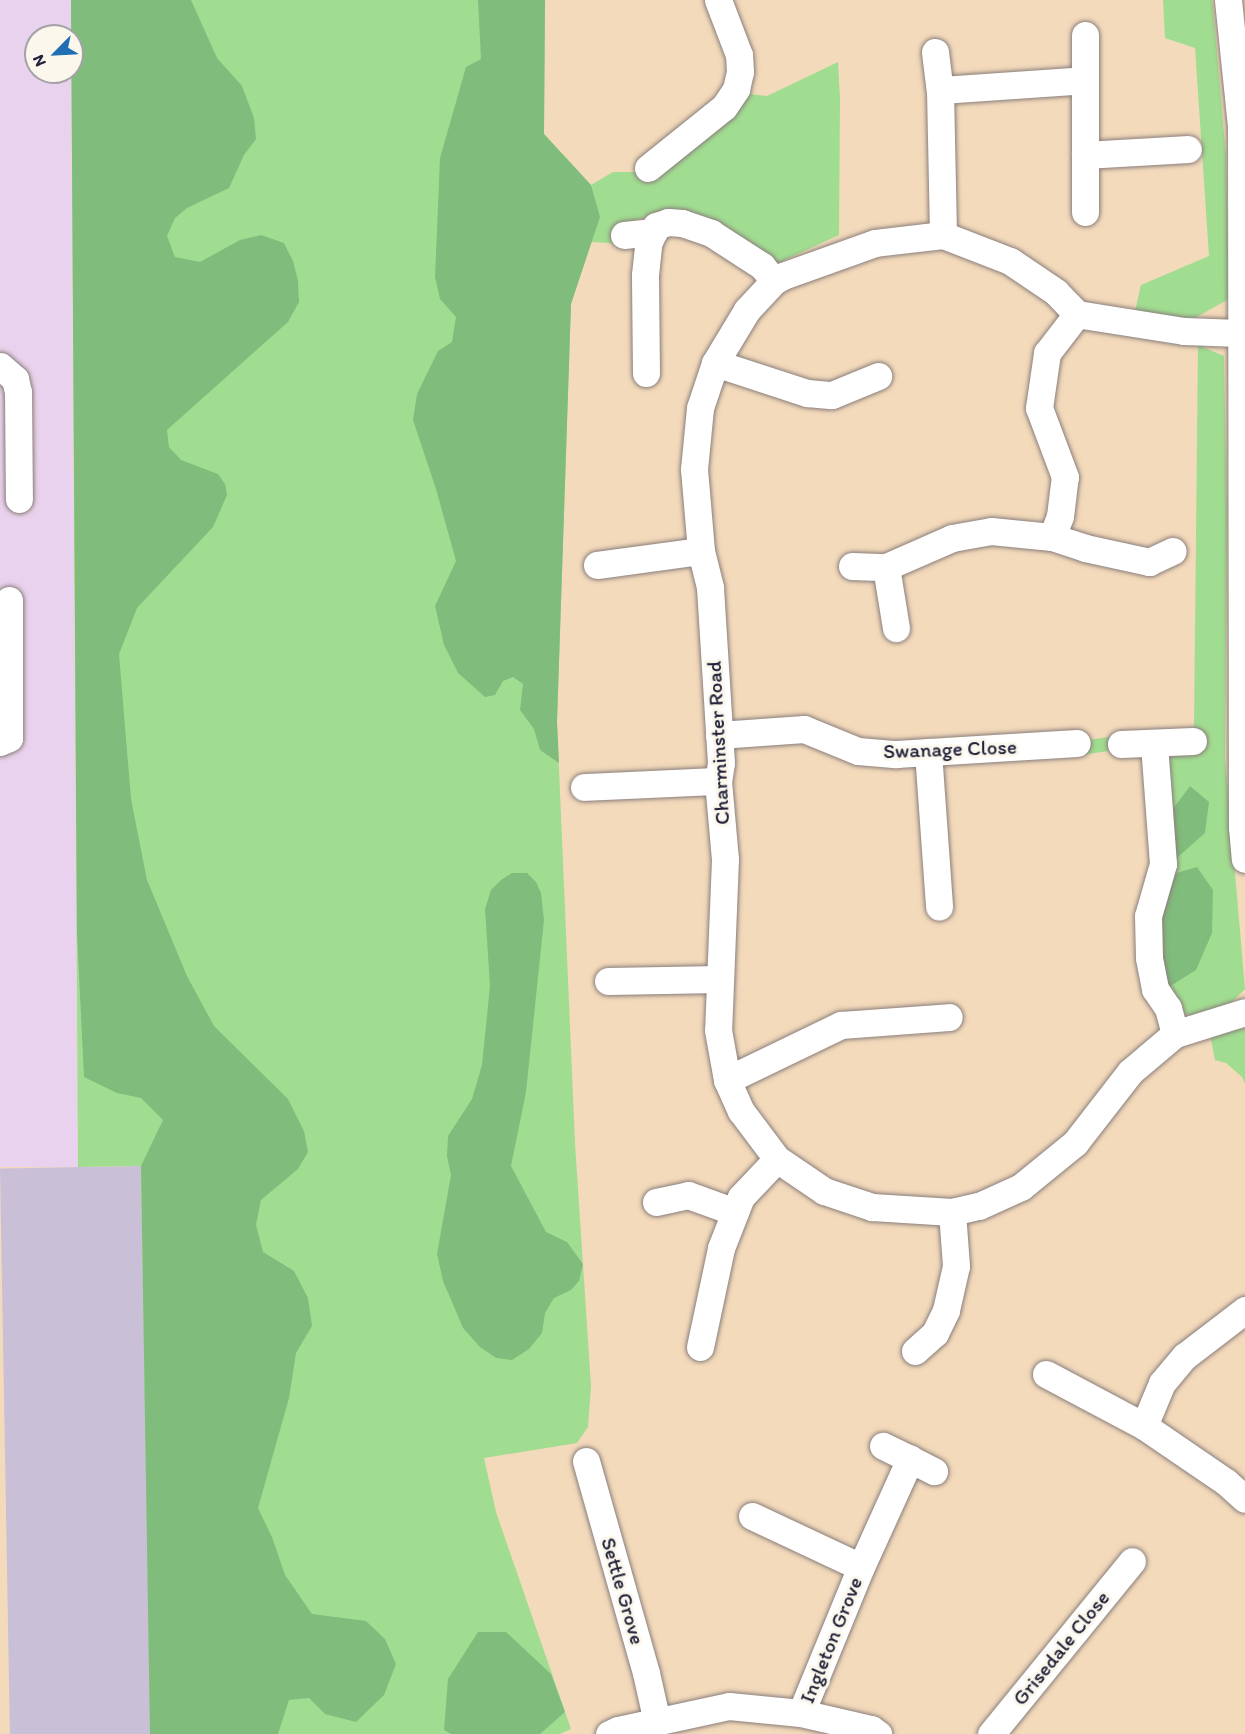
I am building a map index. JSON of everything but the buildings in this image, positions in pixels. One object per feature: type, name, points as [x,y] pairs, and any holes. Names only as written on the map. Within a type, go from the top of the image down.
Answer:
[{"type":"street","points":[[648,168],[724,107],[736,89],[740,72],[739,55],[718,0]]},
{"type":"street","points":[[1228,0],[1241,124],[1243,213],[1241,333],[1244,697],[1242,827],[1245,859]]},
{"type":"street","points":[[1085,35],[1085,212]]},
{"type":"street","points":[[935,52],[940,90],[943,235]]},
{"type":"street","points":[[940,90],[1085,80]]},
{"type":"street","points":[[1085,155],[1188,149]]},
{"type":"street","points":[[646,373],[645,275],[648,244],[656,226],[668,222],[682,223],[711,233],[762,266],[774,281]]},
{"type":"street","points":[[624,235],[654,232]]},
{"type":"street","name":"Charminster Road","points":[[1077,314],[1056,292],[1010,261],[943,235],[875,243],[774,281],[747,310],[716,363],[700,408],[694,470],[701,551],[710,588],[719,735],[718,781],[725,859],[718,1030],[727,1080],[741,1111],[777,1159],[824,1191],[872,1207],[952,1212],[989,1201],[1021,1187],[1034,1177],[1075,1143],[1130,1072],[1174,1034],[1245,1012]]},
{"type":"street","points":[[1052,537],[1060,516],[1065,477],[1039,408],[1047,353],[1077,314],[1184,331],[1241,333]]},
{"type":"street","points":[[716,363],[807,393],[832,395],[878,376]]},
{"type":"street","points":[[0,366],[15,380],[18,392],[19,499]]},
{"type":"street","points":[[852,566],[886,567],[952,538],[991,531],[1052,537],[1085,548],[1149,562],[1173,551]]},
{"type":"street","points":[[597,565],[701,551]]},
{"type":"street","points":[[886,567],[896,627]]},
{"type":"street","points":[[0,742],[9,738],[9,600]]},
{"type":"street","name":"Swanage Close","points":[[719,735],[804,729],[858,751],[896,754],[1077,743]]},
{"type":"street","points":[[1121,744],[1193,741]]},
{"type":"street","points":[[1154,744],[1163,864],[1149,916],[1149,958],[1155,989],[1168,1008],[1174,1034]]},
{"type":"street","points":[[928,752],[939,907]]},
{"type":"street","points":[[584,787],[718,781]]},
{"type":"street","points":[[608,981],[720,979]]},
{"type":"street","points":[[727,1080],[841,1025],[949,1017]]},
{"type":"street","points":[[700,1347],[721,1248],[741,1197],[777,1159]]},
{"type":"street","points":[[656,1202],[688,1196],[735,1212]]},
{"type":"street","points":[[915,1351],[935,1332],[946,1310],[957,1266],[952,1212]]},
{"type":"street","points":[[1144,1426],[1162,1383],[1185,1356],[1245,1310]]},
{"type":"street","points":[[1046,1374],[1144,1426],[1226,1482],[1245,1499]]},
{"type":"street","name":"Ingleton Grove","points":[[801,1713],[861,1567],[922,1465],[883,1446]]},
{"type":"street","name":"Settle Grove","points":[[586,1461],[646,1673],[657,1722]]},
{"type":"street","name":"Ingleton Grove","points":[[752,1516],[861,1567]]},
{"type":"street","name":"Grisedale Close","points":[[991,1734],[1132,1561]]},
{"type":"street","points":[[609,1734],[729,1706],[801,1713],[871,1729],[878,1734]]},
{"type":"shaded area","points":[[0,0],[71,0],[71,24],[24,24],[24,84],[71,84],[78,1167],[0,1167]]},
{"type":"shaded area","points":[[141,1166],[151,1734],[10,1734],[0,1168]]},
{"type":"green space","points":[[71,0],[545,0],[544,134],[591,185],[613,172],[642,172],[734,92],[767,96],[838,62],[839,235],[776,264],[652,215],[624,224],[625,244],[591,242],[571,304],[557,722],[575,1143],[591,1386],[588,1427],[577,1443],[484,1458],[496,1512],[571,1729],[560,1734],[150,1734],[141,1166],[78,1167],[72,84],[84,84],[84,24],[71,24]]},
{"type":"green space","points":[[71,0],[191,0],[217,58],[242,86],[254,118],[256,139],[244,155],[229,188],[187,208],[175,218],[167,236],[175,257],[200,262],[240,240],[261,235],[284,243],[293,261],[298,281],[299,302],[288,322],[167,430],[169,447],[181,460],[218,474],[225,484],[227,495],[213,527],[137,608],[119,654],[131,799],[147,880],[187,976],[214,1026],[288,1099],[304,1131],[308,1152],[298,1169],[261,1200],[256,1225],[263,1252],[294,1271],[308,1298],[312,1326],[296,1353],[289,1398],[258,1508],[272,1537],[285,1575],[312,1614],[366,1621],[385,1639],[396,1664],[384,1695],[356,1722],[325,1714],[309,1698],[289,1700],[278,1734],[150,1734],[141,1166],[163,1120],[141,1098],[117,1093],[84,1077],[77,934],[72,84],[84,84],[84,24],[71,24]]},
{"type":"green space","points":[[478,0],[545,0],[544,134],[591,185],[600,217],[571,304],[557,722],[559,763],[540,750],[534,729],[520,710],[523,684],[513,677],[503,681],[495,695],[485,697],[458,673],[444,645],[435,606],[456,561],[436,489],[413,420],[417,394],[438,351],[452,342],[456,317],[440,299],[435,277],[440,158],[466,67],[481,59]]},
{"type":"green space","points":[[1163,0],[1212,0],[1213,7],[1226,156],[1229,299],[1193,319],[1134,315],[1141,285],[1209,256],[1195,48],[1165,38]]},
{"type":"green space","points":[[1198,345],[1224,356],[1227,515],[1225,758],[1245,989],[1229,1005],[1191,1016],[1180,1011],[1162,970],[1155,925],[1168,760],[1190,741],[1194,726]]},
{"type":"green space","points":[[1116,736],[1118,750],[1082,755],[1080,741]]},
{"type":"green space","points":[[1190,786],[1209,802],[1205,833],[1171,863],[1166,818]]},
{"type":"green space","points":[[1197,867],[1213,890],[1212,933],[1196,970],[1169,987],[1155,925],[1173,874]]},
{"type":"green space","points":[[512,873],[527,873],[536,882],[541,893],[544,920],[526,1092],[511,1166],[546,1232],[567,1242],[583,1264],[579,1281],[571,1290],[554,1298],[545,1313],[542,1333],[529,1349],[512,1360],[496,1358],[480,1347],[463,1328],[443,1281],[437,1254],[451,1175],[447,1156],[448,1136],[472,1099],[482,1065],[490,986],[485,909],[491,890]]},
{"type":"green space","points":[[1245,1028],[1245,1084],[1242,1077],[1226,1063],[1215,1060],[1210,1035]]},
{"type":"green space","points":[[478,1632],[506,1632],[551,1674],[565,1712],[540,1734],[451,1734],[444,1730],[448,1679]]}]
